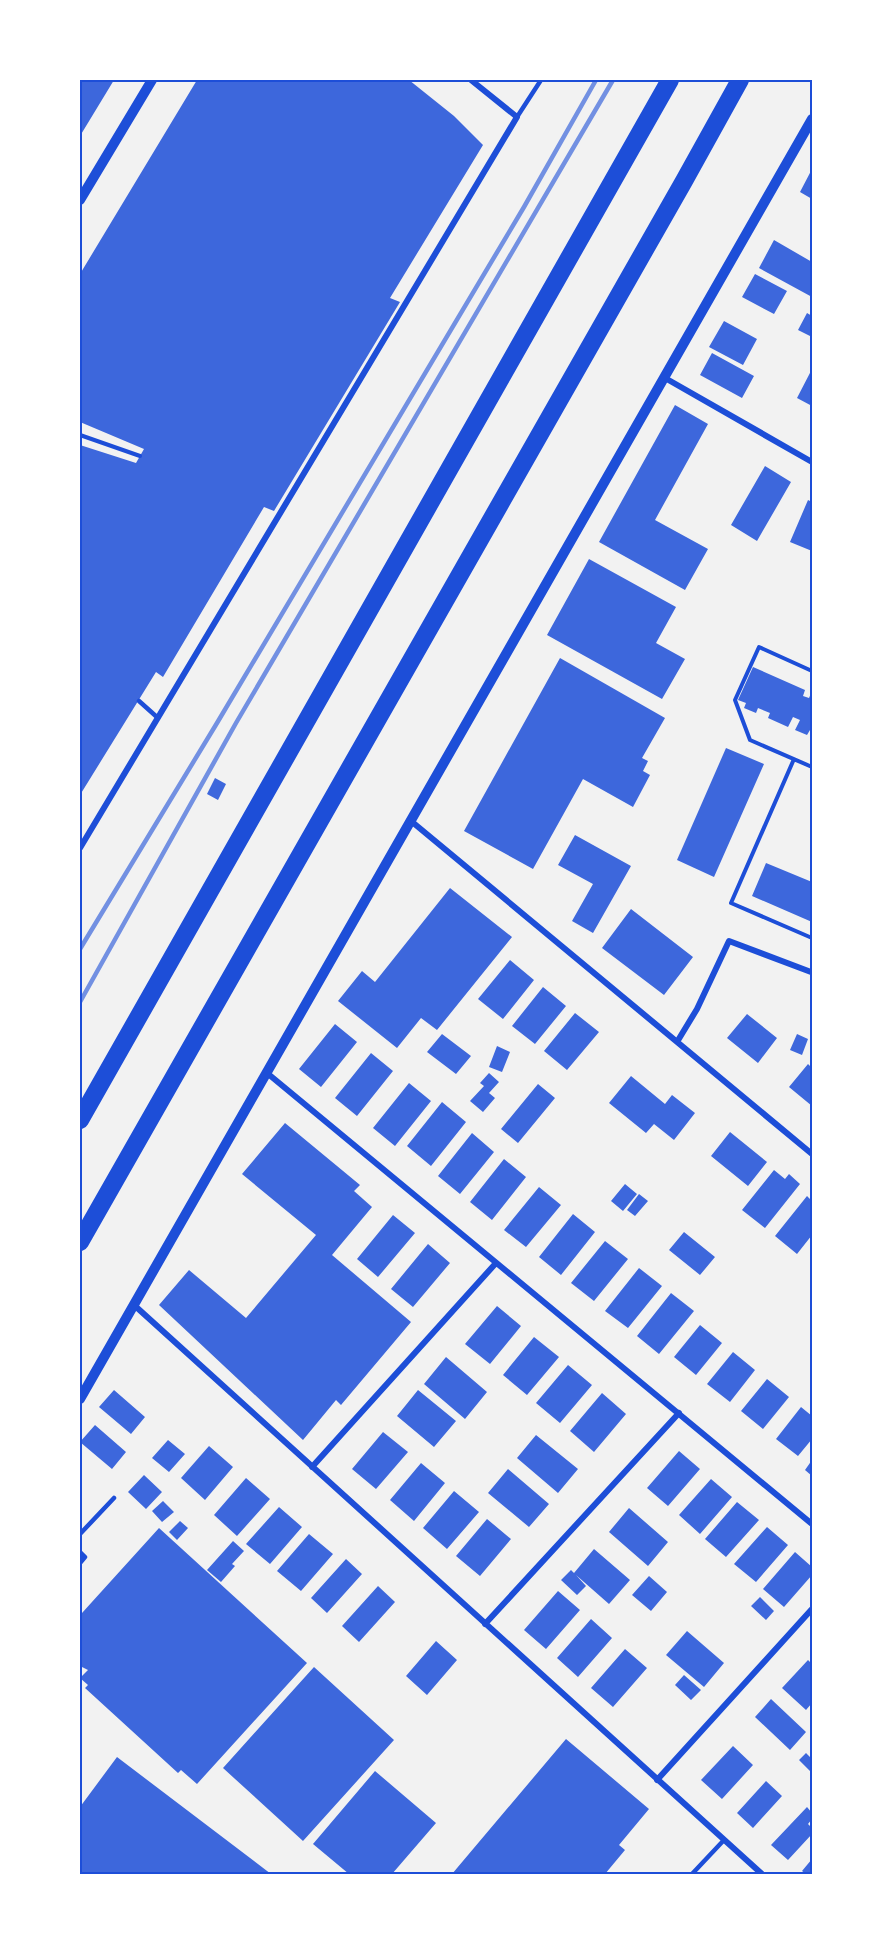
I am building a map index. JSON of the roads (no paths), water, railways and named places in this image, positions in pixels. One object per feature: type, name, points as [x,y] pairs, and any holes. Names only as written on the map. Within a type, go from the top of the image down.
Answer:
[{"type":"highway","points":[[80,1120],[670,80]]},
{"type":"highway","points":[[80,1242],[740,80]]},
{"type":"street","points":[[80,200],[152,80]]},
{"type":"street","points":[[80,848],[517,117],[471,80]]},
{"type":"street","points":[[80,1399],[813,119]]},
{"type":"street","points":[[665,378],[813,462]]},
{"type":"street","points":[[411,822],[813,1154]]},
{"type":"street","points":[[677,1042],[697,1009],[729,941],[811,972]]},
{"type":"street","points":[[267,1073],[813,1524]]},
{"type":"street","points":[[312,1467],[496,1263]]},
{"type":"street","points":[[134,1305],[762,1875]]},
{"type":"street","points":[[485,1624],[679,1413]]},
{"type":"street","points":[[657,1780],[813,1609]]},
{"type":"lane","points":[[517,117],[541,80]]},
{"type":"lane","points":[[139,701],[158,718]]},
{"type":"lane","points":[[80,1534],[114,1498]]},
{"type":"lane","points":[[80,1552],[85,1557],[80,1563]]},
{"type":"lane","points":[[692,1875],[724,1840]]},
{"type":"railway","points":[[80,949],[524,207],[596,80]]},
{"type":"railway","points":[[80,1002],[236,723],[613,80]]}]
